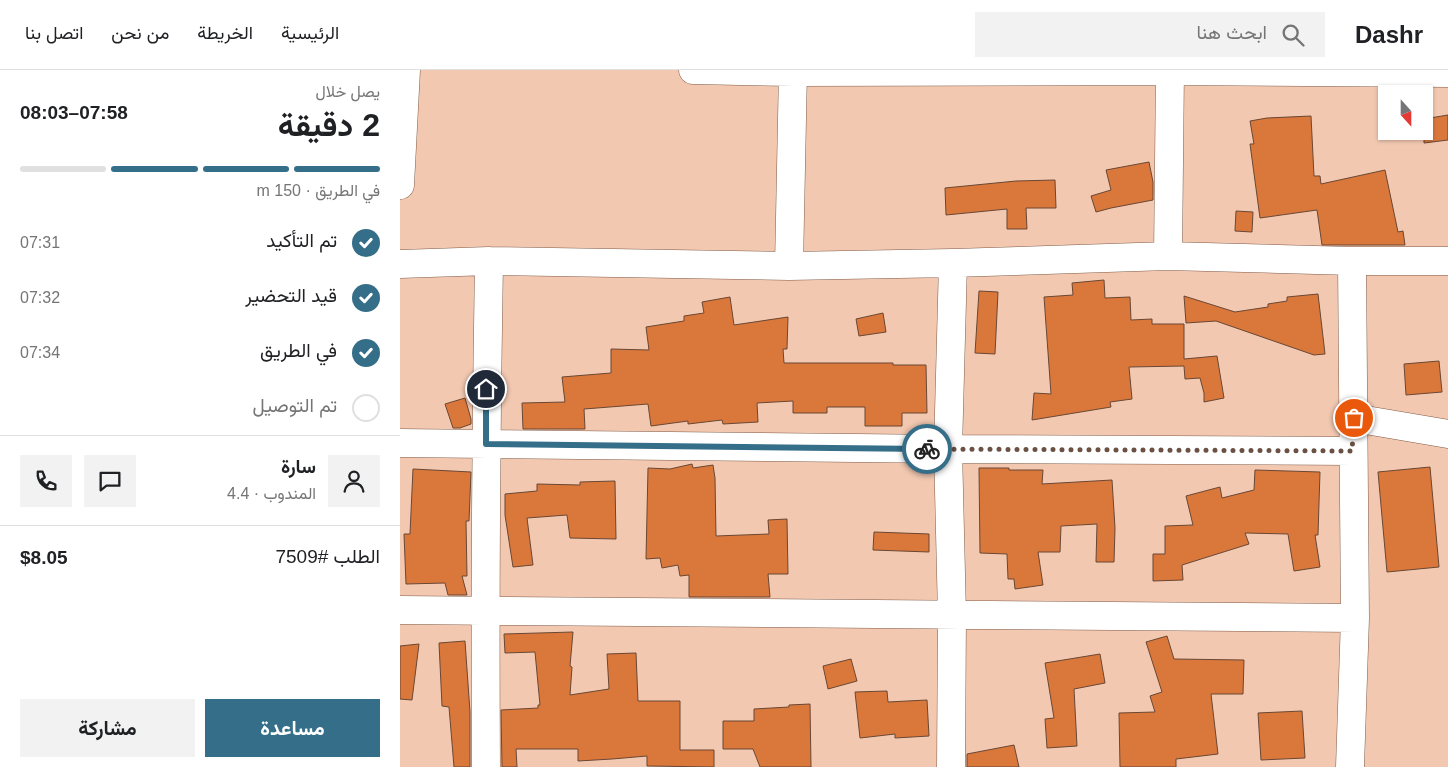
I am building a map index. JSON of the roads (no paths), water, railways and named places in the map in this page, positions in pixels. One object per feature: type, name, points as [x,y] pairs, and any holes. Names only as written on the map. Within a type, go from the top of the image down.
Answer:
[{"type":"street","points":[[400,185],[406,70]]},
{"type":"street","points":[[693,70],[1170,70],[1448,73]]},
{"type":"street","points":[[1168,256],[1170,70]]},
{"type":"street","points":[[789,266],[792,71]]},
{"type":"street","points":[[400,264],[489,261],[789,266],[1168,256],[1352,261],[1448,261]]},
{"type":"street","points":[[486,767],[485,611],[489,261]]},
{"type":"street","points":[[1350,767],[1354,618],[1352,261]]},
{"type":"street","points":[[951,767],[952,615],[948,449],[953,263]]},
{"type":"street","points":[[1354,418],[1448,434]]},
{"type":"street","points":[[400,443],[1352,451]]},
{"type":"street","points":[[400,610],[1354,618]]}]
